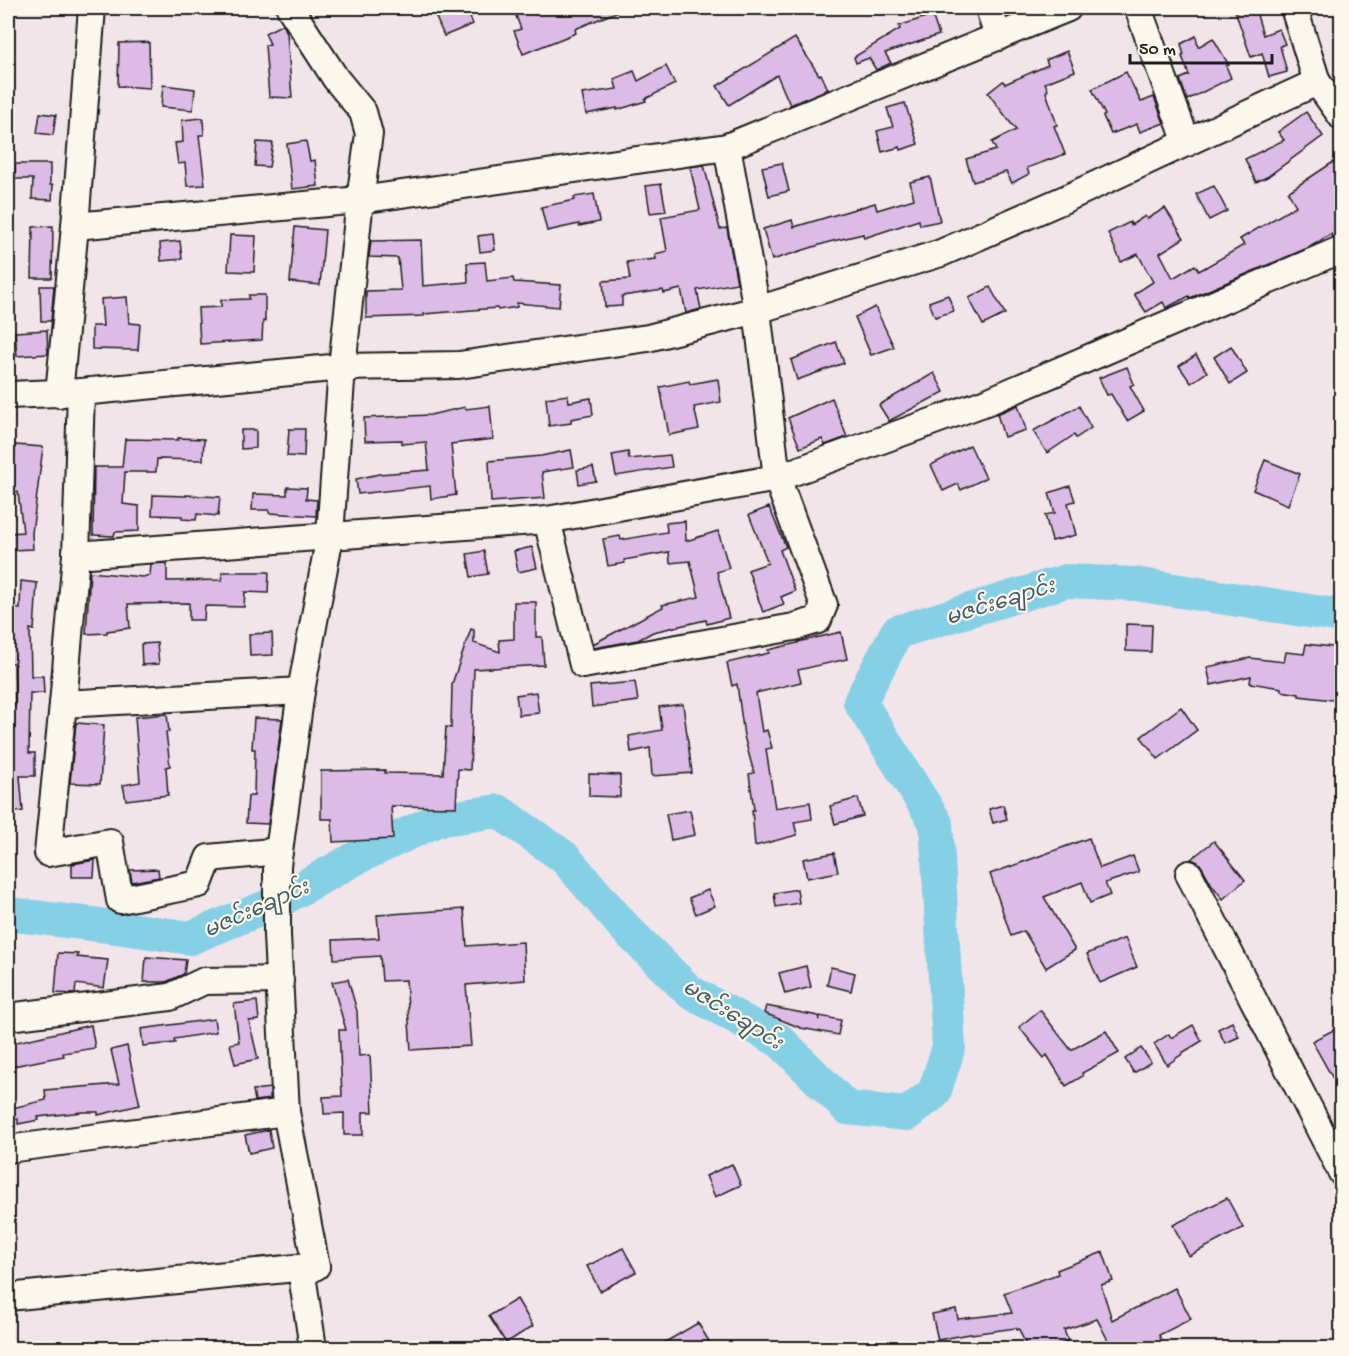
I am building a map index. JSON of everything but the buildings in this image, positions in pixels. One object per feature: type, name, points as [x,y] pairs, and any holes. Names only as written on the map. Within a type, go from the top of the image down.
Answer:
[{"type":"street","points":[[92,8],[75,226],[70,393],[76,555],[48,853],[110,842],[120,900],[199,884],[209,858],[278,858]]},
{"type":"street","points":[[290,8],[336,79],[363,112],[369,134],[342,367],[330,536],[301,691],[278,858],[278,935],[286,1112],[316,1266]]},
{"type":"street","points":[[989,8],[998,37]]},
{"type":"street","points":[[75,226],[360,200],[727,147],[1068,8]]},
{"type":"street","points":[[1138,8],[1187,143]]},
{"type":"street","points":[[1294,8],[1317,82],[1341,117]]},
{"type":"street","points":[[8,395],[70,393],[342,367],[459,365],[648,338],[756,310],[941,253],[1317,82]]},
{"type":"street","points":[[546,520],[583,665],[794,627],[818,620],[824,605],[777,478],[756,310],[727,147]]},
{"type":"street","points":[[76,555],[546,520],[777,478],[989,401],[1341,249]]},
{"type":"street","points":[[63,704],[301,691]]},
{"type":"street","points":[[1189,874],[1341,1173]]},
{"type":"street","points":[[8,1017],[170,997],[204,981],[280,980]]},
{"type":"street","points":[[8,1149],[286,1112]]},
{"type":"street","points":[[8,1297],[316,1266]]},
{"type":"street","points":[[313,1348],[302,1275],[316,1266]]},
{"type":"waterway","name":"မဇင်းချောင်း","points":[[8,914],[190,938],[271,905],[358,857],[437,820],[498,811],[564,857],[626,929],[690,992],[780,1041],[847,1108],[907,1114],[934,1093],[949,1047],[936,823],[860,702],[897,632],[1066,581],[1135,584],[1342,616]]}]
